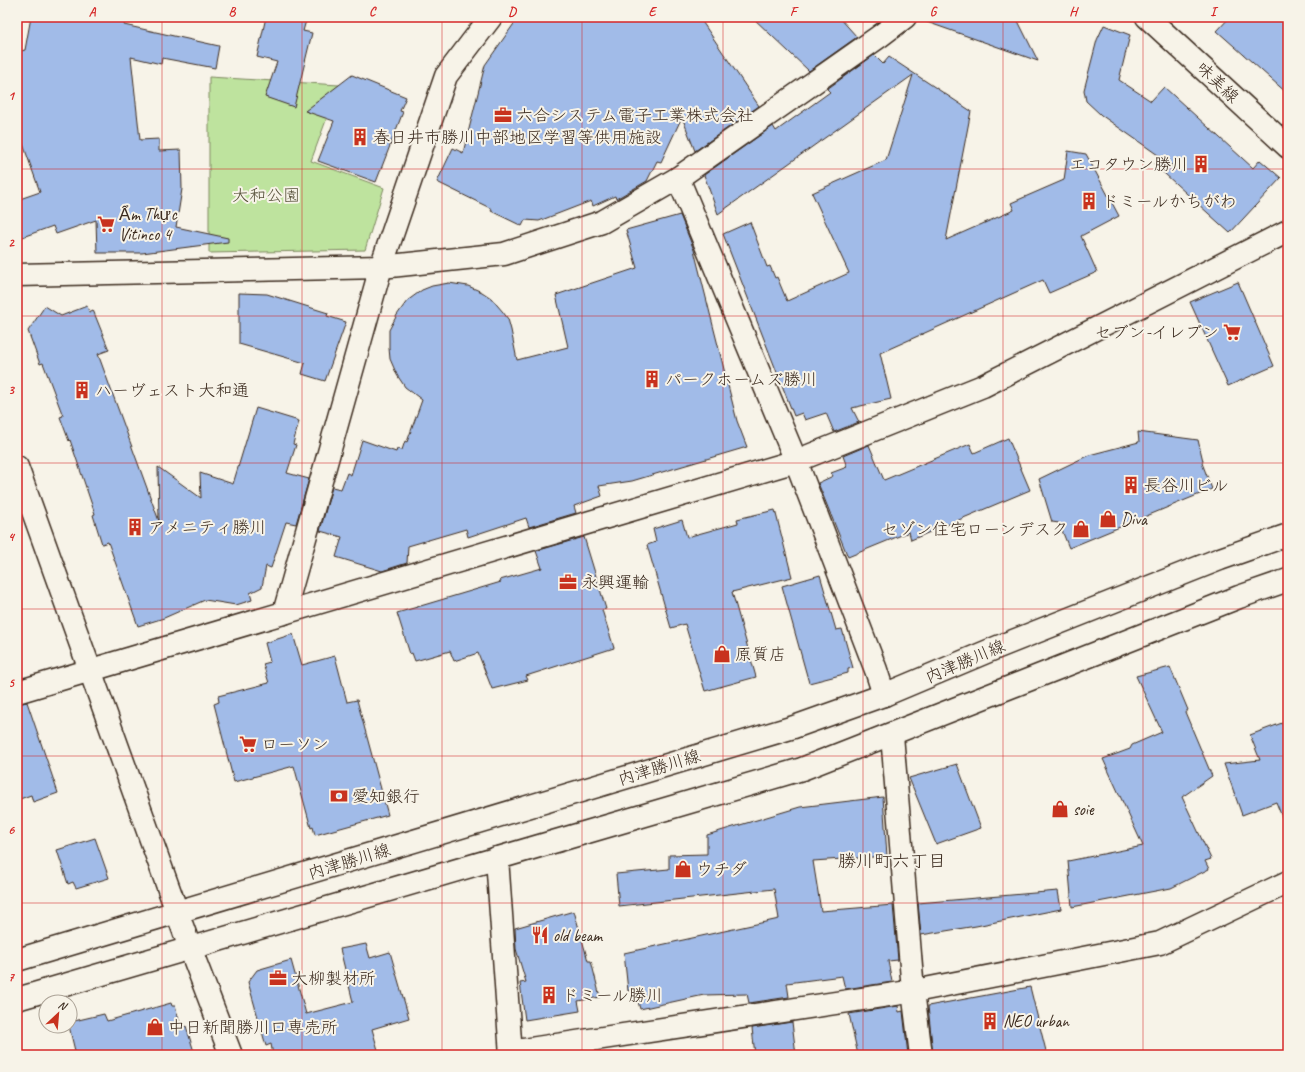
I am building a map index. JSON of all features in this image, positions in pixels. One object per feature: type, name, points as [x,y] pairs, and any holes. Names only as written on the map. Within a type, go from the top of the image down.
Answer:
[{"type":"street","points":[[284,613],[381,267],[446,76],[491,17]]},
{"type":"street","points":[[17,275],[381,267],[504,254],[602,222],[678,178],[905,17]]},
{"type":"street","name":"味美線","points":[[1147,17],[1288,147]]},
{"type":"street","points":[[678,178],[796,460],[876,670],[884,695]]},
{"type":"street","points":[[17,692],[796,460],[983,386],[1288,231]]},
{"type":"street","points":[[17,467],[190,948],[231,1055]]},
{"type":"street","name":"内津勝川線","points":[[17,960],[794,726],[884,695],[998,646],[1220,559],[1288,536]]},
{"type":"street","points":[[17,999],[802,769],[892,735],[1008,687],[1209,608],[1288,580]]},
{"type":"street","points":[[892,735],[913,991],[921,1055]]},
{"type":"street","points":[[497,858],[510,1053],[913,991],[1160,943],[1288,882]]},
{"type":"green space","name":"大和公園","points":[[209,77],[339,85],[311,161],[384,188],[365,250],[209,253]]},
{"type":"building","points":[[31,17],[126,17],[124,25],[219,46],[215,68],[162,58],[161,64],[131,57],[140,140],[159,139],[159,151],[181,150],[182,189],[176,227],[228,238],[228,242],[142,253],[97,253],[96,220],[56,234],[53,226],[17,239],[17,200],[40,192],[17,127],[17,52],[25,50]]},
{"type":"building","points":[[266,17],[307,17],[303,31],[312,33],[294,107],[265,97],[277,62],[257,57]]},
{"type":"building","points":[[528,17],[699,17],[759,106],[695,151],[682,117],[661,162],[657,161],[647,181],[616,199],[615,196],[593,206],[591,201],[539,221],[525,220],[522,226],[491,211],[492,209],[437,182],[453,148],[463,153],[485,65],[518,18],[525,22]]},
{"type":"building","points":[[752,17],[839,17],[857,37],[809,71]]},
{"type":"building","points":[[925,17],[1016,17],[1038,61],[924,21]]},
{"type":"building","points":[[1230,17],[1288,17],[1288,94],[1217,31]]},
{"type":"building","name":"エコタウン勝川","points":[[1104,25],[1130,35],[1119,80],[1151,101],[1164,87],[1253,168],[1260,160],[1281,178],[1230,233],[1154,164],[1175,167],[1101,115],[1086,101],[1084,90],[1097,40]]},
{"type":"building","points":[[874,55],[883,64],[889,57],[971,111],[946,240],[1014,210],[1011,203],[1064,180],[1068,151],[1086,154],[1119,216],[1081,236],[1097,272],[1049,293],[1043,280],[880,353],[891,399],[852,408],[859,422],[834,432],[826,413],[805,420],[802,413],[794,416],[723,234],[750,222],[767,267],[770,266],[775,278],[777,277],[787,301],[849,273],[812,193],[886,160],[913,75],[718,214],[704,175],[773,126],[776,131],[830,92],[827,89]]},
{"type":"building","name":"春日井市勝川中部地区学習等供用施設","points":[[352,75],[406,97],[400,111],[403,112],[376,182],[318,161],[334,121],[305,111]]},
{"type":"building","points":[[680,215],[694,250],[737,421],[747,447],[632,481],[599,486],[602,496],[574,506],[576,513],[529,527],[526,518],[468,537],[466,529],[408,546],[407,563],[382,571],[336,557],[342,537],[320,531],[332,487],[341,489],[347,473],[351,475],[362,440],[396,452],[397,449],[402,450],[405,441],[407,442],[422,400],[405,387],[397,375],[390,359],[389,330],[407,301],[422,290],[432,286],[449,283],[468,286],[491,298],[508,319],[517,360],[568,347],[556,295],[637,268],[626,230]]},
{"type":"building","points":[[1238,282],[1274,366],[1228,386],[1190,302]]},
{"type":"building","points":[[239,293],[267,294],[328,313],[327,316],[346,322],[325,381],[302,374],[305,363],[239,344]]},
{"type":"building","points":[[45,306],[61,316],[87,306],[89,312],[93,310],[109,350],[98,354],[159,521],[158,467],[201,498],[200,473],[233,484],[256,408],[299,421],[293,444],[296,445],[287,473],[309,479],[296,524],[286,522],[271,568],[266,566],[262,587],[250,593],[252,600],[236,605],[205,600],[164,618],[138,626],[108,542],[102,544],[93,515],[95,514],[70,440],[69,441],[60,417],[63,416],[43,363],[40,364],[28,331]]},
{"type":"building","name":"長谷川ビル","points":[[1138,432],[1198,440],[1203,461],[1202,463],[1212,489],[1069,548],[1059,523],[1052,522],[1039,479],[1089,455],[1139,442]]},
{"type":"building","points":[[1008,438],[1030,490],[911,540],[909,532],[848,557],[818,483],[833,476],[831,473],[847,467],[843,456],[869,445],[884,480],[970,444],[974,453]]},
{"type":"building","points":[[775,510],[792,577],[732,592],[756,677],[705,691],[685,624],[671,628],[647,545],[656,542],[653,529],[682,520],[687,537],[738,523],[737,519]]},
{"type":"building","points":[[584,537],[606,609],[602,610],[614,648],[526,676],[528,680],[492,689],[478,653],[454,661],[450,651],[415,661],[412,653],[410,654],[397,613],[501,582],[500,580],[542,568],[536,551]]},
{"type":"building","points":[[820,575],[836,630],[842,629],[853,668],[848,669],[848,673],[809,683],[782,586]]},
{"type":"building","points":[[293,634],[302,665],[335,656],[347,702],[357,700],[388,815],[315,835],[313,827],[311,828],[294,766],[234,782],[214,704],[219,702],[218,696],[269,683],[263,664],[270,662],[265,643]]},
{"type":"building","points":[[1170,667],[1188,710],[1185,712],[1212,776],[1182,797],[1211,859],[1205,861],[1209,869],[1171,888],[1072,907],[1068,861],[1143,846],[1103,759],[1130,749],[1132,745],[1162,732],[1136,676]]},
{"type":"building","points":[[27,702],[58,793],[33,802],[31,795],[17,800],[17,704]]},
{"type":"building","points":[[1282,723],[1288,739],[1288,827],[1286,827],[1276,802],[1242,815],[1224,764],[1260,760],[1250,735]]},
{"type":"building","points":[[957,764],[981,828],[936,844],[909,778]]},
{"type":"building","points":[[883,797],[887,856],[813,861],[821,911],[893,905],[898,960],[888,961],[892,982],[845,989],[842,976],[787,983],[789,997],[749,1003],[747,994],[704,995],[640,1009],[635,990],[628,991],[624,953],[779,919],[774,889],[619,906],[616,874],[669,869],[669,855],[707,854],[707,835],[800,807]]},
{"type":"building","points":[[95,838],[109,878],[76,888],[73,882],[68,884],[57,850]]},
{"type":"building","points":[[1058,891],[1061,909],[921,935],[918,903]]},
{"type":"building","points":[[574,911],[588,961],[591,961],[600,997],[578,1001],[580,1011],[525,1020],[520,983],[526,982],[516,949],[515,928]]},
{"type":"building","points":[[366,944],[370,958],[390,952],[409,1018],[372,1029],[378,1050],[362,1055],[273,1055],[271,1044],[266,1046],[248,982],[257,970],[291,960],[306,1014],[353,1002],[340,949]]},
{"type":"building","name":"NEO urban","points":[[1030,987],[1047,1055],[933,1055],[928,1006]]},
{"type":"building","points":[[171,1003],[172,1006],[175,1006],[181,1027],[186,1026],[195,1055],[76,1055],[71,1034],[78,1034],[78,1020],[104,1014],[107,1021]]},
{"type":"building","points":[[898,1006],[899,1012],[903,1011],[908,1055],[858,1055],[849,1014]]},
{"type":"building","points":[[792,1022],[796,1055],[755,1055],[752,1028]]},
{"type":"place","name":"六合システム電子工業株式会社","points":[[503,115]]},
{"type":"place","name":"春日井市勝川中部地区学習等供用施設","points":[[360,137]]},
{"type":"place","name":"エコタウン勝川","points":[[1201,164]]},
{"type":"place","name":"ドミールかちがわ","points":[[1089,201]]},
{"type":"place","name":"Ẩm Thực Vitinco 4","points":[[106,224]]},
{"type":"place","name":"セブン-イレブン","points":[[1232,332]]},
{"type":"place","name":"パークホームズ勝川","points":[[652,379]]},
{"type":"place","name":"ハーヴェスト大和通","points":[[82,390]]},
{"type":"place","name":"長谷川ビル","points":[[1131,485]]},
{"type":"place","name":"Diva","points":[[1108,519]]},
{"type":"place","name":"アメニティ勝川","points":[[135,527]]},
{"type":"place","name":"セゾン住宅ローンデスク","points":[[1081,529]]},
{"type":"place","name":"永興運輸","points":[[568,582]]},
{"type":"place","name":"原質店","points":[[722,654]]},
{"type":"place","name":"ローソン","points":[[248,744]]},
{"type":"place","name":"愛知銀行","points":[[339,796]]},
{"type":"place","name":"soie","points":[[1060,809]]},
{"type":"place","name":"ウチダ","points":[[683,869]]},
{"type":"place","name":"old beam","points":[[540,935]]},
{"type":"place","name":"大柳製材所","points":[[278,978]]},
{"type":"place","name":"ドミール勝川","points":[[549,995]]},
{"type":"place","name":"NEO urban","points":[[990,1021]]},
{"type":"place","name":"中日新聞勝川口専売所","points":[[155,1027]]},
{"type":"district","name":"勝川町六丁目","points":[[892,861]]}]
